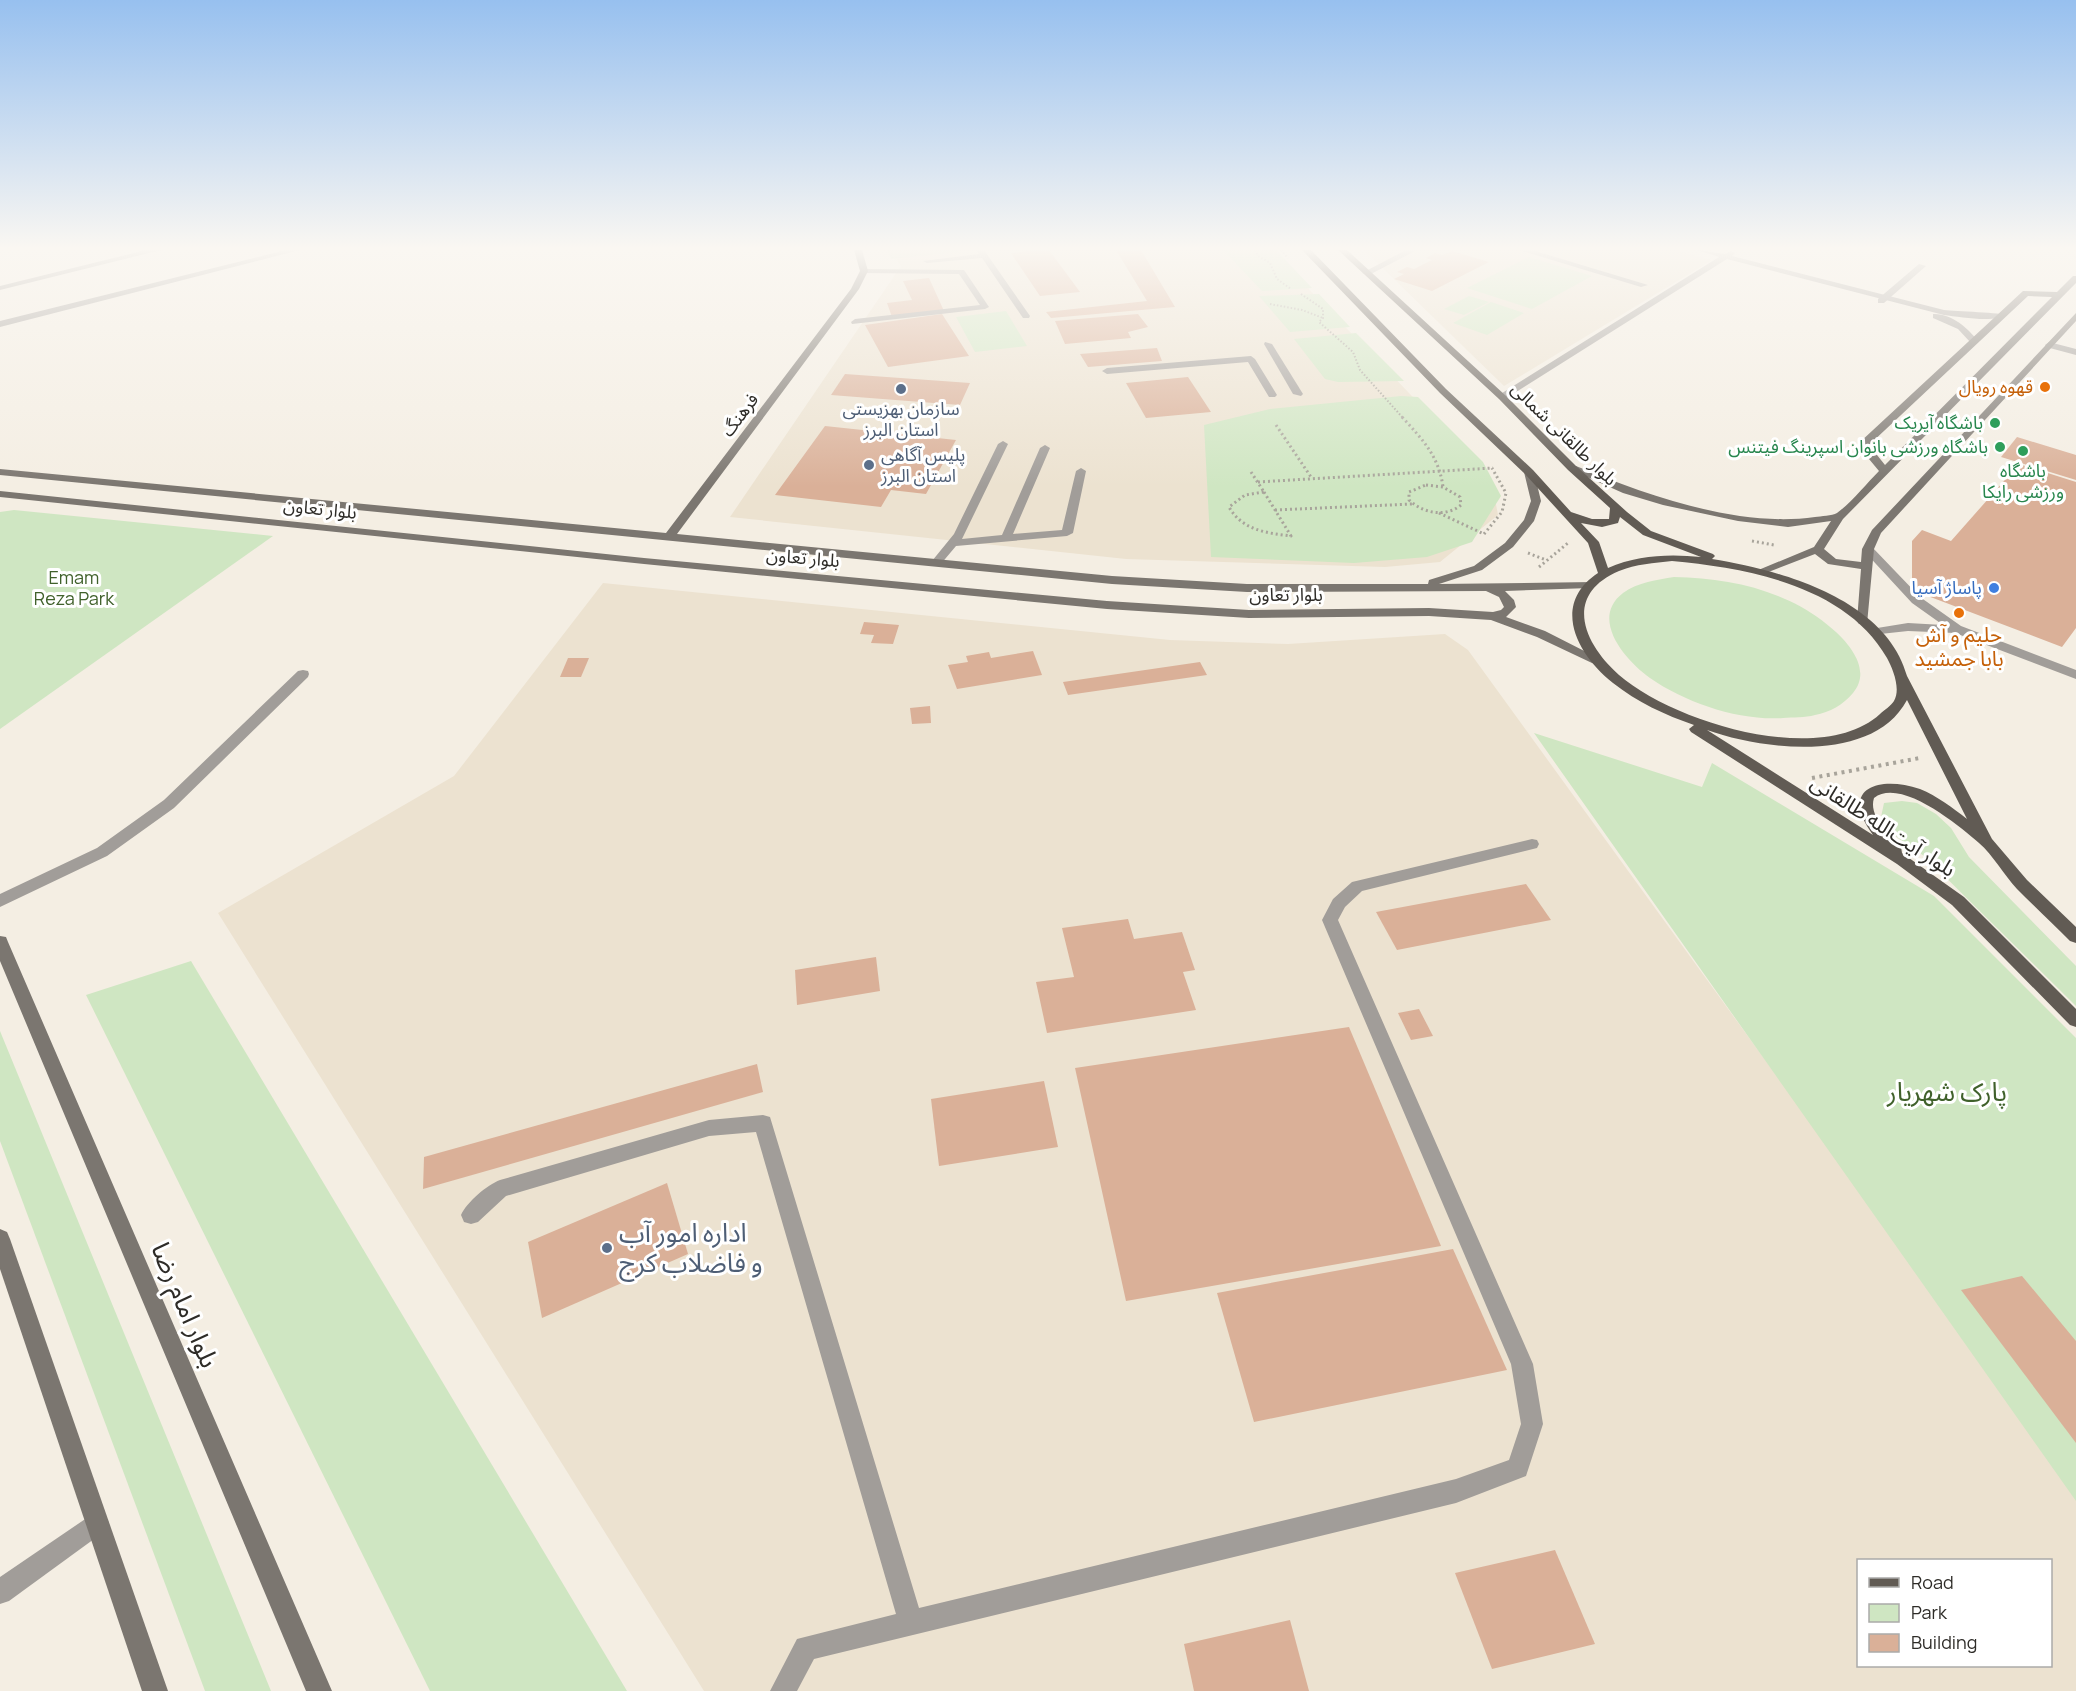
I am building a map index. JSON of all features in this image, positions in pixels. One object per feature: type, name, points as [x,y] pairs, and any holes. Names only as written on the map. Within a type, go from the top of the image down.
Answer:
[{"type":"main road","name":"فرهنگ","points":[[669,537],[826,329]]},
{"type":"main road","points":[[1383,329],[1443,391],[1529,472],[1568,514],[1593,542],[1604,573]]},
{"type":"main road","name":"بلوار طالقانی شمالی","points":[[1427,329],[1502,397],[1572,468],[1647,532],[1729,563]]},
{"type":"main road","points":[[1885,471],[1863,445],[1987,329]]},
{"type":"main road","points":[[1762,571],[1818,549],[1839,517],[2025,329]]},
{"type":"main road","points":[[1863,621],[1868,549],[1875,532],[2064,329]]},
{"type":"main road","points":[[1572,468],[1627,491],[1722,515],[1788,524],[1839,517]]},
{"type":"main road","name":"بلوار تعاون","points":[[0,472],[1112,580],[1247,588],[1552,587],[1590,584]]},
{"type":"main road","points":[[1418,586],[1478,568],[1509,545],[1529,521],[1536,501],[1529,472]]},
{"type":"main road","points":[[195,514],[222,493]]},
{"type":"main road","name":"بلوار تعاون","points":[[0,494],[644,561],[1107,604],[1249,614],[1429,612],[1493,616],[1541,634],[1596,660]]},
{"type":"main road","points":[[0,501],[23,496]]},
{"type":"main road","points":[[1568,514],[1602,524],[1614,521],[1616,507]]},
{"type":"main road","points":[[1818,549],[1821,555],[1835,563],[1853,567],[1867,565]]},
{"type":"main road","points":[[1903,679],[1900,703],[1884,722],[1855,736],[1815,742],[1768,741],[1720,730],[1674,714],[1642,698],[1616,679],[1596,660],[1582,639],[1576,618],[1579,600],[1590,584],[1604,573],[1635,563],[1672,558],[1729,563],[1762,571],[1825,597],[1863,621],[1894,656],[1903,679],[1986,842]]},
{"type":"main road","points":[[1483,586],[1500,591],[1509,600],[1510,607],[1505,613],[1493,616]]},
{"type":"main road","name":"بلوار آیت‌الله طالقانی","points":[[1674,714],[1902,860],[1958,901],[2076,1020]]},
{"type":"main road","points":[[1902,860],[1867,814],[1866,803],[1870,794],[1880,788],[1892,787],[1917,794],[1936,804],[1986,842],[2022,884],[2076,937]]},
{"type":"main road","name":"بلوار امام رضا","points":[[0,942],[319,1691]]},
{"type":"main road","points":[[0,1239],[155,1691]]},
{"type":"street","points":[[1502,397],[1610,329]]},
{"type":"street","points":[[1963,329],[1974,341]]},
{"type":"street","points":[[1268,344],[1298,394]]},
{"type":"street","points":[[2049,345],[2076,352]]},
{"type":"street","points":[[1107,371],[1251,359],[1272,395]]},
{"type":"street","points":[[936,563],[959,535],[1003,444]]},
{"type":"street","points":[[1006,538],[1045,448]]},
{"type":"street","points":[[952,543],[1067,533],[1081,471]]},
{"type":"street","points":[[1868,549],[1916,600],[1958,629],[2076,675]]},
{"type":"street","points":[[1875,632],[1908,627],[1958,629]]},
{"type":"street","points":[[0,901],[102,852],[169,804],[303,674]]},
{"type":"street","points":[[783,1691],[806,1648],[1456,1491],[1518,1468],[1532,1424],[1522,1365],[1330,920],[1339,903],[1357,886],[1532,844]]},
{"type":"street","points":[[471,1215],[500,1189],[709,1128],[763,1123],[911,1622]]},
{"type":"street","points":[[0,1592],[98,1523]]},
{"type":"path","points":[[1327,329],[1353,352],[1360,370],[1432,450],[1441,471],[1443,487]]},
{"type":"path","points":[[1276,425],[1311,478]]},
{"type":"path","points":[[1484,534],[1502,512],[1506,493],[1493,468],[1485,460]]},
{"type":"path","points":[[1258,482],[1493,468]]},
{"type":"path","points":[[1251,472],[1258,482],[1291,536],[1250,528],[1237,521],[1232,514],[1229,507],[1238,497],[1252,492],[1264,492]]},
{"type":"path","points":[[1412,504],[1408,495],[1413,488],[1426,485],[1443,487],[1460,497],[1461,505],[1454,511],[1438,513]]},
{"type":"path","points":[[1275,510],[1412,504],[1438,513],[1490,537]]},
{"type":"path","points":[[1747,540],[1780,546]]},
{"type":"path","points":[[1532,572],[1569,543],[1575,543]]},
{"type":"path","points":[[1524,551],[1546,560]]},
{"type":"path","points":[[1803,780],[1924,758]]},
{"type":"shaded area","points":[[858,329],[1347,329],[1491,478],[1498,515],[1440,562],[1385,567],[1126,559],[730,517]]},
{"type":"shaded area","points":[[1445,329],[1598,329],[1504,386]]},
{"type":"shaded area","points":[[603,583],[1170,640],[1288,644],[1445,634],[1468,650],[2076,1489],[2076,1691],[704,1691],[218,913],[454,776]]},
{"type":"green space","points":[[962,329],[1017,329],[1027,346],[975,352]]},
{"type":"green space","points":[[1287,329],[1327,329],[1290,332]]},
{"type":"green space","points":[[1470,329],[1497,329],[1487,335]]},
{"type":"green space","points":[[1356,333],[1404,381],[1338,382],[1325,379],[1294,339]]},
{"type":"green space","points":[[1401,396],[1418,397],[1483,462],[1501,496],[1472,542],[1427,557],[1354,563],[1211,557],[1204,425],[1270,409]]},
{"type":"green space","name":"Emam Reza Park","points":[[14,510],[273,536],[0,729],[0,512]]},
{"type":"green space","points":[[1674,577],[1717,580],[1744,585],[1785,599],[1812,613],[1827,624],[1852,650],[1859,665],[1860,679],[1853,693],[1841,704],[1821,714],[1803,717],[1749,717],[1696,702],[1650,678],[1631,661],[1615,639],[1610,627],[1610,615],[1613,603],[1629,589],[1648,582]]},
{"type":"green space","name":"پارک شهریار","points":[[1534,733],[1702,787],[1712,763],[1934,896],[2076,1038],[2076,1501]]},
{"type":"green space","points":[[1902,801],[1917,803],[1936,814],[1951,828],[1969,857],[2076,966],[2076,1006],[1924,856],[1891,833],[1881,817],[1884,803]]},
{"type":"green space","points":[[191,961],[627,1691],[430,1691],[86,995]]},
{"type":"green space","points":[[0,1031],[271,1691],[205,1691],[0,1141]]},
{"type":"building","points":[[867,329],[952,329],[969,356],[888,367]]},
{"type":"building","points":[[1058,329],[1140,329],[1128,332],[1131,338],[1065,344]]},
{"type":"building","points":[[1157,348],[1162,361],[1088,367],[1080,354]]},
{"type":"building","name":"سازمان بهزیستی استان البرز","points":[[845,374],[970,383],[960,405],[831,395]]},
{"type":"building","points":[[1188,377],[1211,412],[1146,418],[1126,383]]},
{"type":"building","name":"پلیس آگاهی استان البرز","points":[[825,426],[956,440],[926,494],[891,490],[881,507],[775,495]]},
{"type":"building","points":[[2017,437],[2076,455],[2076,480],[2001,457]]},
{"type":"building","points":[[2019,464],[2076,482],[2076,628],[2062,647],[1912,590],[1912,541],[1922,530],[1951,541]]},
{"type":"building","points":[[864,622],[899,625],[893,644],[871,643],[874,635],[860,634]]},
{"type":"building","points":[[1033,651],[1042,675],[957,689],[948,665],[968,662],[966,656],[989,652],[991,658]]},
{"type":"building","points":[[568,658],[589,658],[581,677],[560,677]]},
{"type":"building","points":[[1200,662],[1207,675],[1068,695],[1063,682]]},
{"type":"building","points":[[930,706],[931,723],[912,724],[910,708]]},
{"type":"building","points":[[1526,884],[1551,920],[1397,950],[1376,912]]},
{"type":"building","points":[[1128,919],[1134,939],[1182,932],[1195,970],[1183,972],[1196,1010],[1047,1033],[1036,982],[1074,977],[1062,928]]},
{"type":"building","points":[[876,957],[880,991],[797,1005],[795,970]]},
{"type":"building","points":[[1419,1009],[1433,1036],[1411,1040],[1398,1013]]},
{"type":"building","points":[[1349,1027],[1441,1246],[1126,1301],[1075,1068]]},
{"type":"building","points":[[757,1064],[763,1092],[423,1189],[424,1157]]},
{"type":"building","points":[[1044,1081],[1058,1147],[939,1166],[931,1099]]},
{"type":"building","name":"اداره امور آب و فاضلاب کرج","points":[[667,1183],[688,1254],[542,1318],[528,1242]]},
{"type":"building","points":[[1453,1249],[1507,1370],[1254,1422],[1217,1293]]},
{"type":"building","points":[[2022,1276],[2076,1341],[2076,1443],[1961,1290]]},
{"type":"building","points":[[1555,1550],[1595,1644],[1492,1669],[1455,1573]]},
{"type":"building","points":[[1290,1620],[1309,1691],[1194,1691],[1184,1644]]},
{"type":"place","name":"قهوه رویال","points":[[2045,387]]},
{"type":"place","name":"سازمان بهزیستی استان البرز","points":[[901,389]]},
{"type":"place","name":"باشگاه آیریک","points":[[1995,423]]},
{"type":"place","name":"باشگاه ورزشی بانوان اسپرینگ فیتنس","points":[[2000,447]]},
{"type":"place","name":"باشگاه ورزشی رایکا","points":[[2023,451]]},
{"type":"place","name":"پلیس آگاهی استان البرز","points":[[869,465]]},
{"type":"place","name":"پاساژ آسیا","points":[[1994,588]]},
{"type":"place","name":"حلیم و آش بابا جمشید","points":[[1959,613]]},
{"type":"place","name":"اداره امور آب و فاضلاب کرج","points":[[607,1248]]}]
